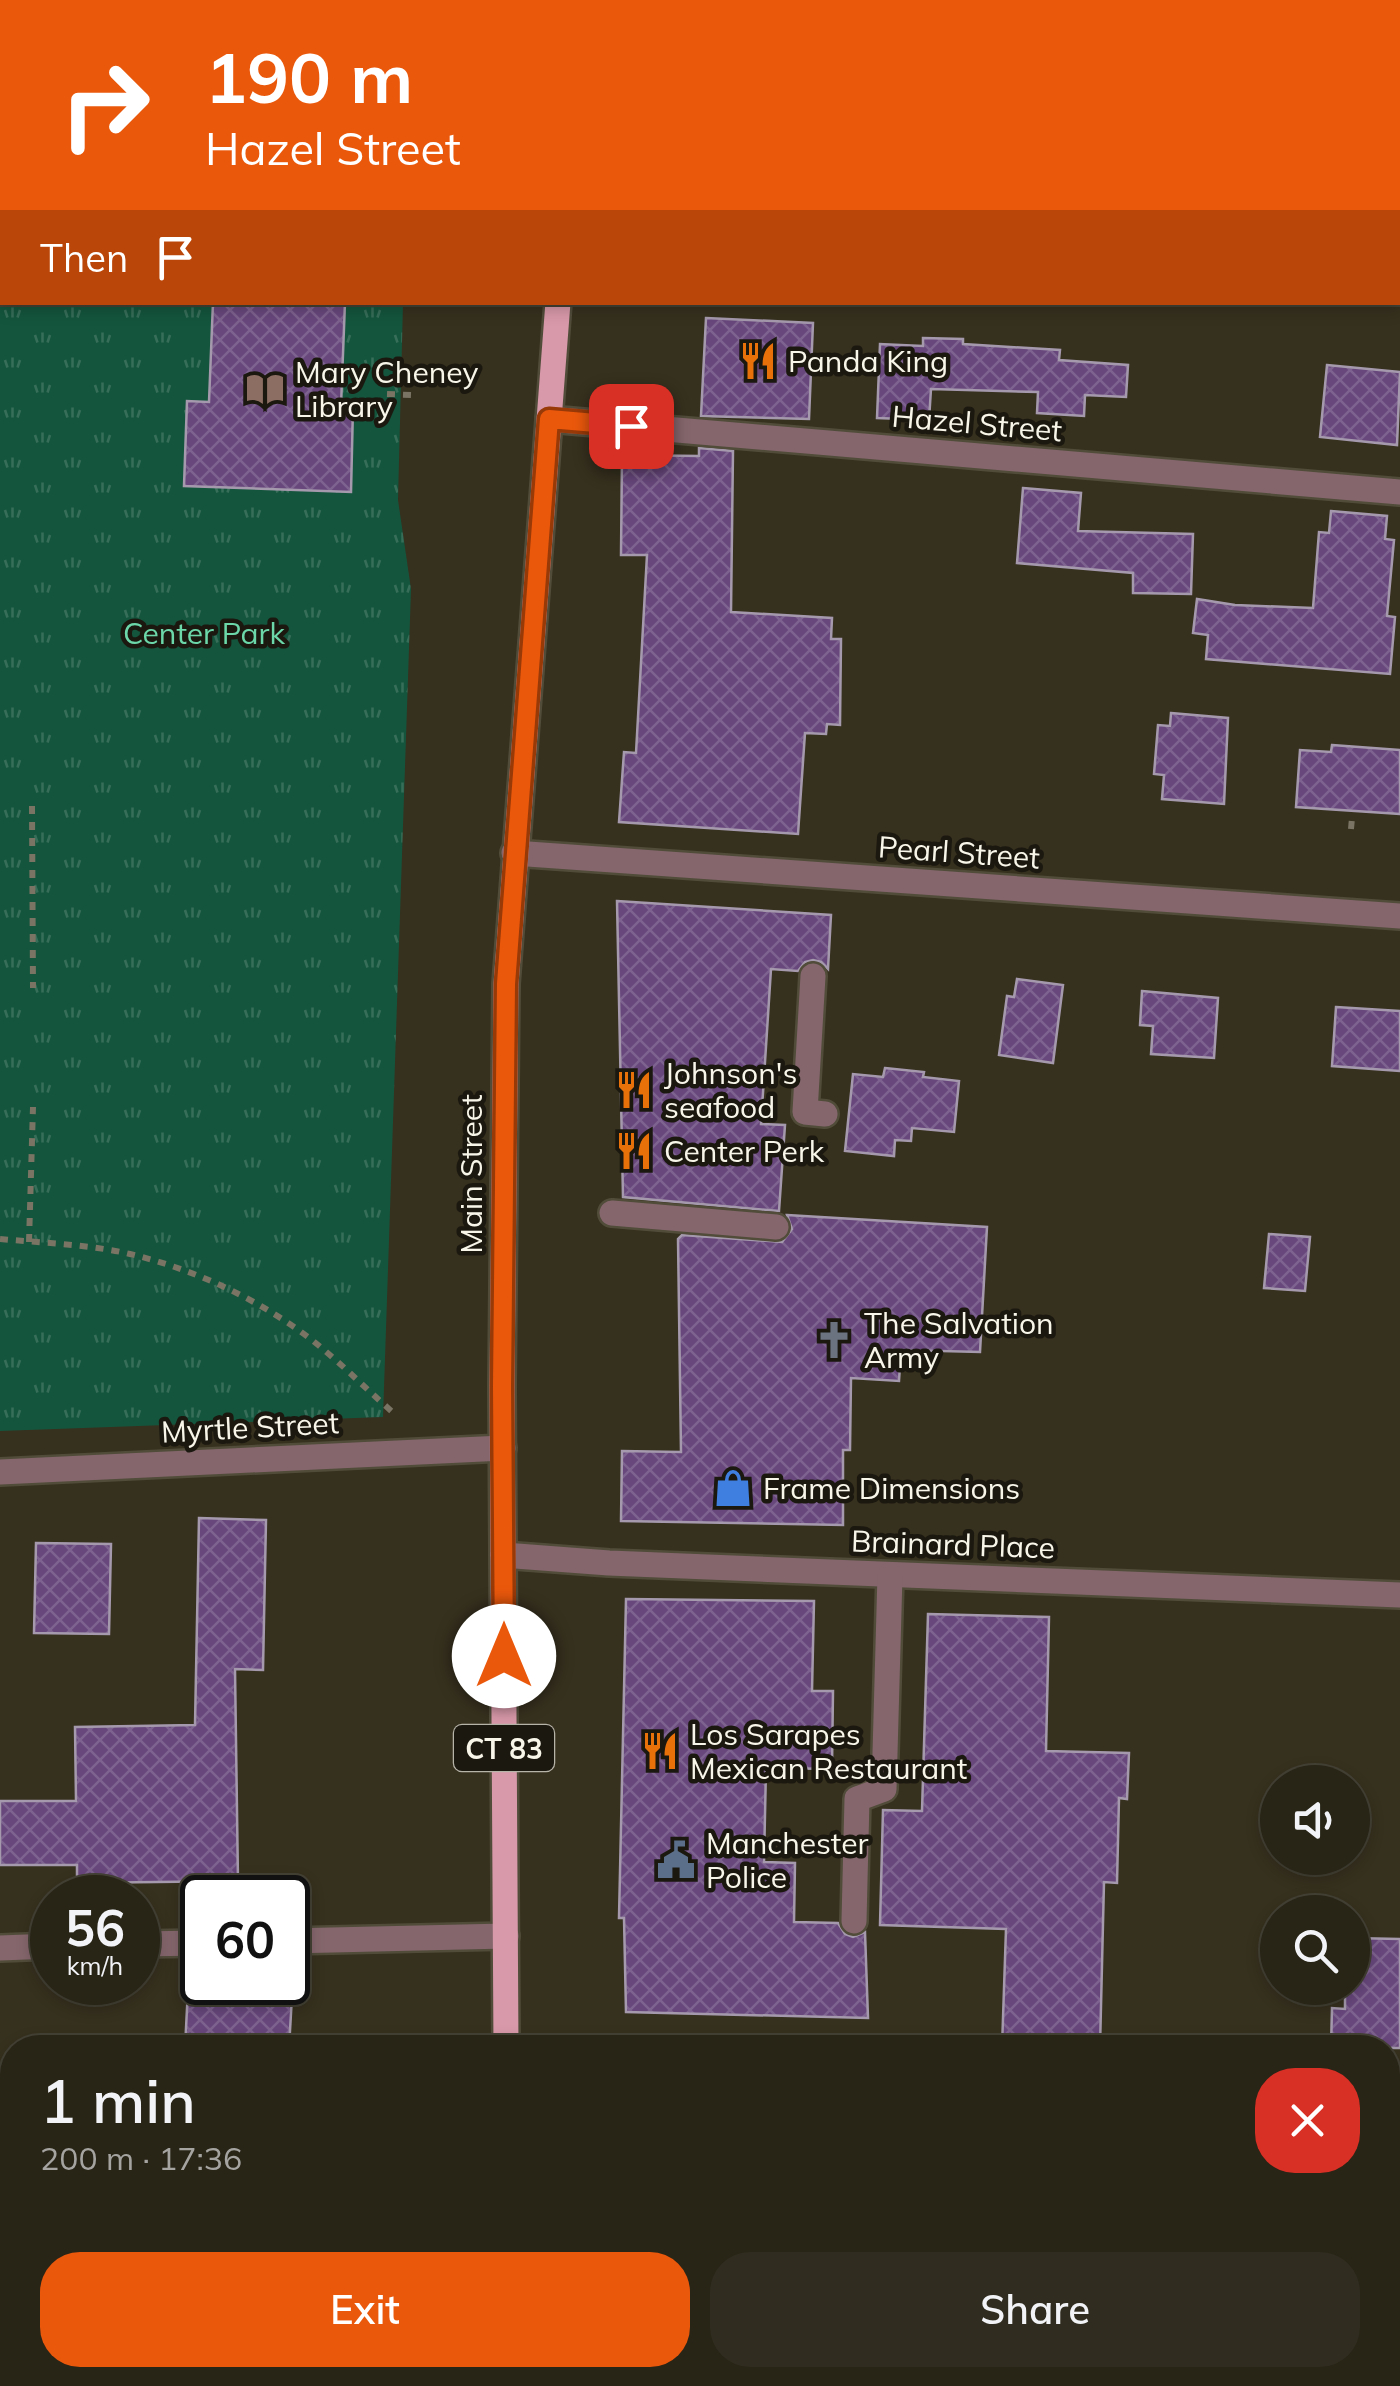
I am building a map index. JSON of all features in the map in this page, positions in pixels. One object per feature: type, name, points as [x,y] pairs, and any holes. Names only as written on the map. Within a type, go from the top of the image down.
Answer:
[{"type":"main road","name":"Main Street","points":[[506,2035],[506,984],[558,305]]},
{"type":"street","name":"Hazel Street","points":[[549,419],[1400,492]]},
{"type":"street","name":"Pearl Street","points":[[514,853],[1400,916]]},
{"type":"street","points":[[813,976],[805,1112],[825,1114]]},
{"type":"street","points":[[612,1213],[776,1227]]},
{"type":"street","name":"Myrtle Street","points":[[0,1472],[503,1448]]},
{"type":"street","name":"Brainard Place","points":[[503,1555],[609,1563],[1400,1595]]},
{"type":"street","points":[[854,1920],[857,1799],[884,1789],[890,1574]]},
{"type":"street","points":[[310,1940],[506,1936]]},
{"type":"street","points":[[0,1948],[30,1947]]},
{"type":"path","points":[[387,394],[412,395]]},
{"type":"path","points":[[32,806],[34,988]]},
{"type":"path","points":[[1351,829],[1352,818]]},
{"type":"path","points":[[28,1242],[33,1107]]},
{"type":"path","points":[[0,1238],[129,1254],[195,1273],[300,1331],[396,1415]]},
{"type":"green space","name":"Center Park","points":[[0,305],[403,305],[398,500],[411,589],[383,1417],[0,1431]]},
{"type":"building","name":"Mary Cheney Library","points":[[213,305],[345,305],[341,406],[353,407],[351,492],[184,486],[187,401],[209,402]]},
{"type":"building","name":"Panda King","points":[[706,318],[813,323],[809,419],[701,416]]},
{"type":"building","points":[[923,338],[1060,350],[1059,360],[1128,365],[1126,397],[1085,395],[1084,416],[1037,413],[1038,392],[931,389],[929,420],[877,418],[880,344],[923,346]]},
{"type":"building","points":[[1327,365],[1400,372],[1397,445],[1320,437]]},
{"type":"building","points":[[699,448],[733,451],[731,612],[832,618],[831,639],[841,639],[840,725],[827,724],[826,734],[805,733],[798,834],[619,822],[624,752],[636,753],[647,555],[621,555],[622,455],[699,456]]},
{"type":"building","points":[[1023,488],[1081,493],[1078,531],[1193,534],[1191,594],[1133,593],[1133,573],[1017,563]]},
{"type":"building","points":[[1331,511],[1387,516],[1385,539],[1394,540],[1387,616],[1395,617],[1390,674],[1206,659],[1208,635],[1193,633],[1197,599],[1235,605],[1313,608],[1319,532],[1329,533]]},
{"type":"building","points":[[1171,713],[1228,718],[1224,804],[1162,799],[1164,775],[1154,774],[1158,725],[1170,726]]},
{"type":"building","points":[[1332,745],[1400,750],[1400,814],[1296,807],[1300,750],[1331,752]]},
{"type":"building","points":[[617,901],[831,915],[828,969],[813,960],[805,962],[798,971],[771,969],[761,1124],[785,1125],[779,1211],[623,1197]]},
{"type":"building","points":[[1017,979],[1063,985],[1053,1063],[999,1055],[1007,996],[1014,997]]},
{"type":"building","points":[[1142,991],[1218,998],[1214,1058],[1151,1054],[1153,1026],[1140,1025]]},
{"type":"building","points":[[1336,1007],[1400,1011],[1400,1071],[1332,1066]]},
{"type":"building","points":[[885,1068],[959,1081],[954,1132],[912,1128],[911,1141],[895,1140],[894,1156],[845,1151],[853,1074],[883,1077]]},
{"type":"building","name":"The Salvation Army","points":[[787,1215],[987,1227],[980,1352],[901,1350],[899,1381],[851,1378],[850,1450],[843,1450],[843,1525],[621,1521],[622,1451],[681,1452],[678,1239],[682,1235],[782,1242],[792,1229]]},
{"type":"building","points":[[1269,1234],[1310,1237],[1305,1291],[1264,1288]]},
{"type":"building","points":[[199,1518],[266,1520],[263,1670],[235,1669],[238,1875],[180,1875],[180,1882],[160,1882],[160,1875],[77,1875],[77,1865],[0,1865],[0,1801],[76,1801],[75,1727],[195,1725]]},
{"type":"building","points":[[36,1543],[111,1544],[109,1634],[34,1633]]},
{"type":"building","points":[[626,1599],[814,1601],[812,1691],[833,1691],[832,1769],[766,1768],[764,1862],[795,1863],[794,1922],[838,1923],[845,1934],[853,1937],[865,1932],[868,2018],[626,2012],[624,1918],[619,1918]]},
{"type":"building","points":[[928,1614],[1049,1617],[1046,1751],[1129,1753],[1127,1799],[1119,1798],[1117,1883],[1104,1882],[1100,2035],[1002,2035],[1006,1929],[880,1925],[883,1810],[922,1811]]},
{"type":"building","points":[[1370,1938],[1400,1939],[1400,2035],[1331,2035],[1332,2008],[1345,2009],[1345,2005],[1370,2005]]},
{"type":"building","points":[[187,2005],[291,2005],[290,2035],[186,2035]]},
{"type":"place","name":"Panda King","points":[[758,361]]},
{"type":"place","name":"Mary Cheney Library","points":[[265,389]]},
{"type":"place","name":"Johnson's seafood","points":[[634,1090]]},
{"type":"place","name":"Center Perk","points":[[634,1151]]},
{"type":"place","name":"The Salvation Army","points":[[834,1340]]},
{"type":"place","name":"Frame Dimensions","points":[[733,1488]]},
{"type":"place","name":"Los Sarapes Mexican Restaurant","points":[[660,1751]]},
{"type":"place","name":"Manchester Police","points":[[676,1860]]},
{"type":"route","points":[[504,1656],[506,984],[549,419],[631,426]]}]
